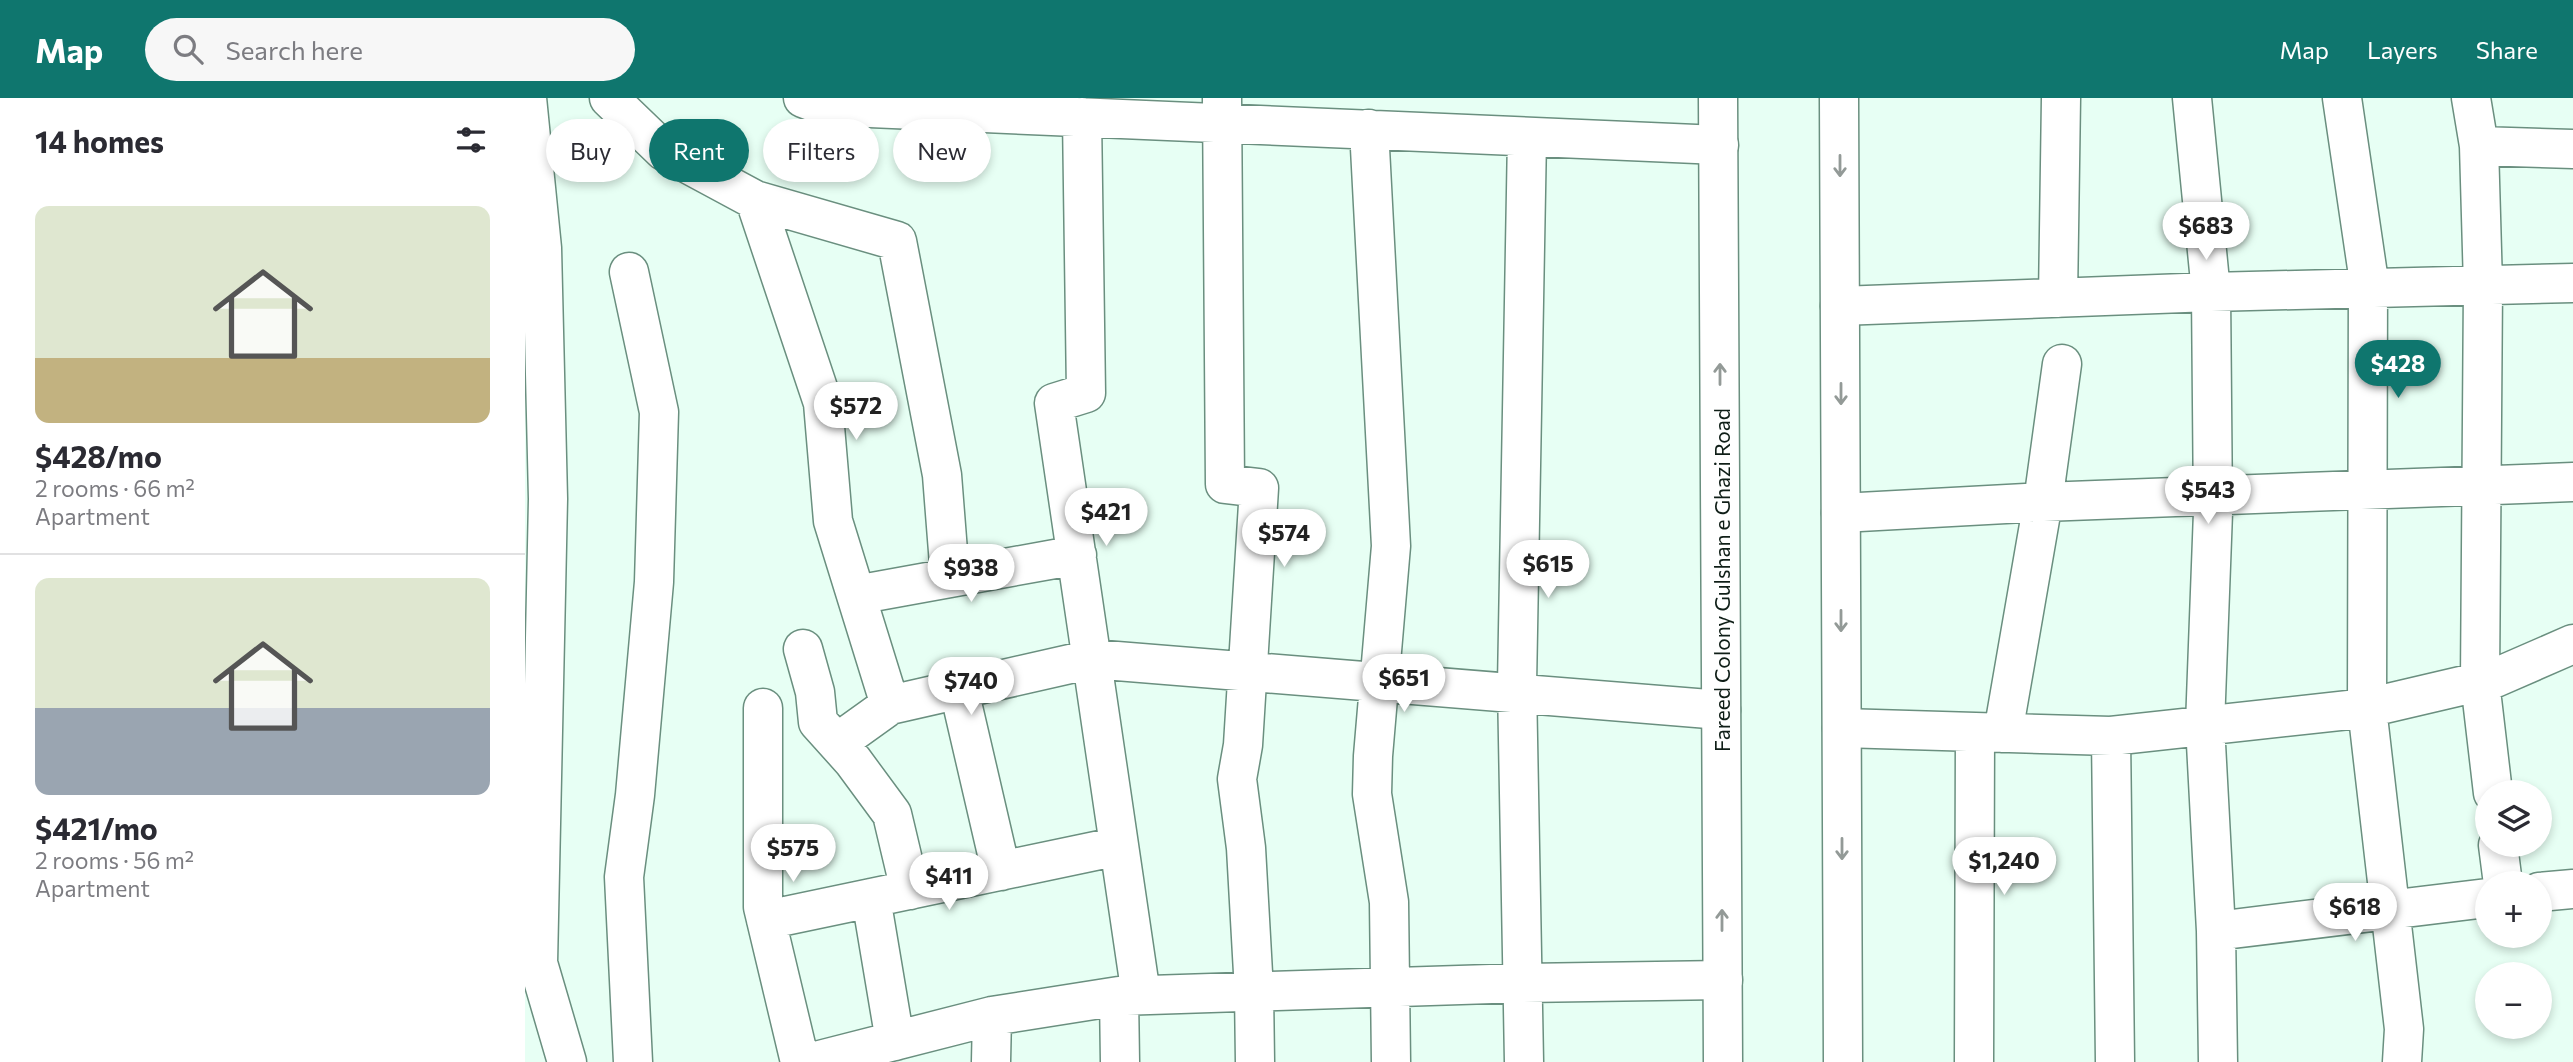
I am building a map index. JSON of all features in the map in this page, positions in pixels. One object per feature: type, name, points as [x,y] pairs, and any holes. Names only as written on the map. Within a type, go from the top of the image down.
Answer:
[{"type":"street","points":[[527,98],[542,248],[534,305],[548,499],[535,641],[532,963],[566,1062]]},
{"type":"street","points":[[609,98],[664,151],[755,200],[897,241],[942,475],[950,577]]},
{"type":"street","points":[[803,98],[824,106],[1082,117],[1223,111],[1369,129],[1719,145]]},
{"type":"street","name":"Fareed Colony Gulshan e Ghazi Road","points":[[1719,98],[1723,1062]]},
{"type":"street","points":[[1839,98],[1843,1062]]},
{"type":"street","points":[[2058,298],[2061,98]]},
{"type":"street","points":[[2192,98],[2211,292],[2213,496],[2205,725],[2216,931],[2218,1062]]},
{"type":"street","points":[[2342,98],[2368,275],[2367,708],[2404,1029],[2402,1062]]},
{"type":"street","points":[[2471,98],[2479,146],[2483,286],[2480,682],[2491,780]]},
{"type":"street","points":[[1223,111],[1225,484],[1259,488],[1243,745],[1237,779],[1247,848],[1255,1062]]},
{"type":"street","points":[[1082,117],[1086,393],[1054,403],[1119,846],[1130,995],[1120,1062]]},
{"type":"street","points":[[1369,129],[1391,546],[1372,794],[1389,902],[1391,1062]]},
{"type":"street","points":[[1524,1062],[1517,694],[1527,137]]},
{"type":"street","points":[[2479,146],[2573,149]]},
{"type":"street","points":[[755,200],[823,403],[833,521],[890,705]]},
{"type":"street","points":[[629,272],[659,412],[654,583],[635,795],[624,877],[633,1062]]},
{"type":"street","points":[[1840,306],[2211,292],[2573,283]]},
{"type":"street","points":[[1975,1062],[1989,732],[2043,502],[2062,364]]},
{"type":"street","points":[[1841,513],[2043,502],[2573,481]]},
{"type":"street","points":[[856,594],[1077,555]]},
{"type":"street","points":[[1842,729],[2111,736],[2367,708],[2495,678],[2573,644]]},
{"type":"street","points":[[803,649],[815,692],[818,722],[853,761],[892,814],[910,890]]},
{"type":"street","points":[[837,743],[890,705],[1091,659],[1721,710]]},
{"type":"street","points":[[959,690],[1001,871]]},
{"type":"street","points":[[763,708],[763,907],[800,1062]]},
{"type":"street","points":[[2111,736],[2115,1062]]},
{"type":"street","points":[[766,920],[1119,846]]},
{"type":"street","points":[[2552,891],[2573,889]]},
{"type":"street","points":[[871,898],[872,1051]]},
{"type":"street","points":[[2216,931],[2475,899]]},
{"type":"street","points":[[813,1062],[872,1051],[992,1016],[1130,995],[1723,979]]},
{"type":"street","points":[[991,1062],[992,1016]]}]
